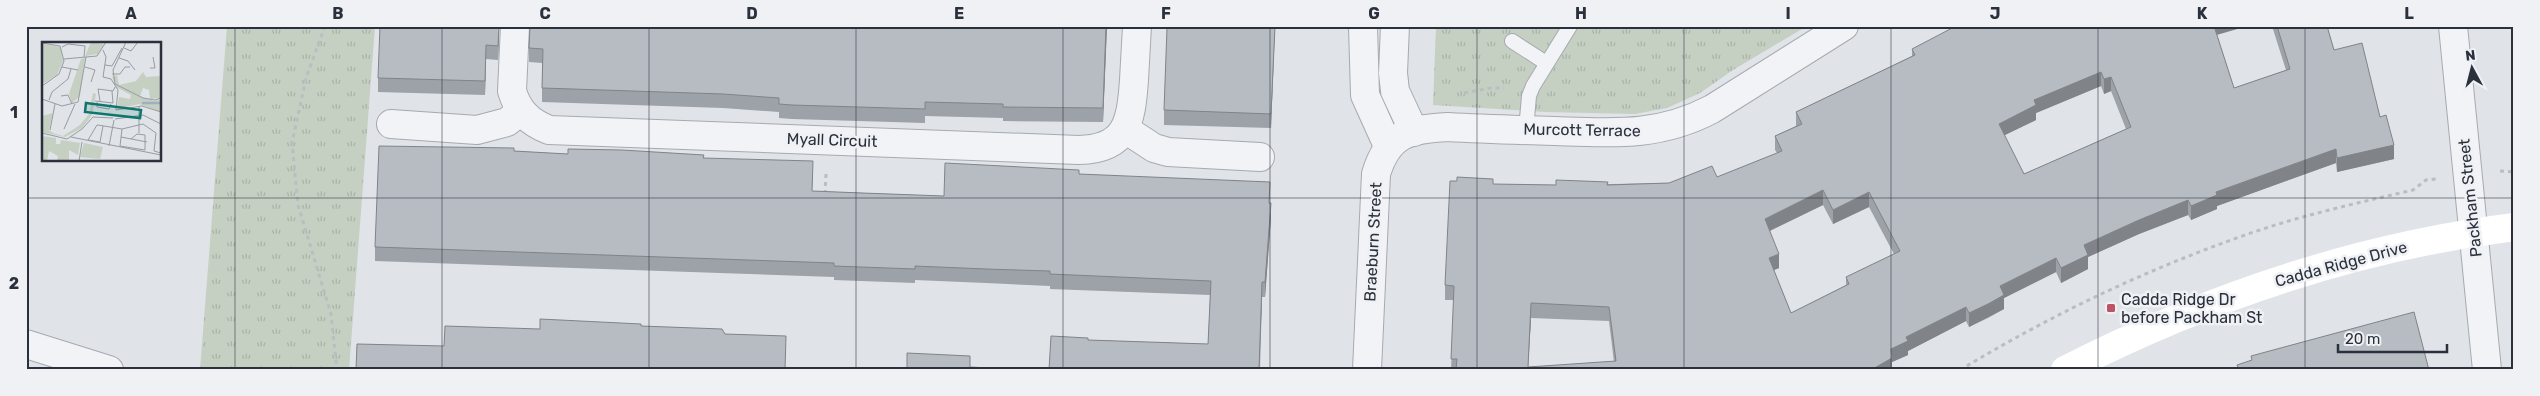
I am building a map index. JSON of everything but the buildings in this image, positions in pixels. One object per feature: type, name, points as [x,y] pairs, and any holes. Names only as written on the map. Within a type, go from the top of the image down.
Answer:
[{"type":"street","points":[[391,124],[477,130],[507,122],[521,111],[512,91],[514,26]]},
{"type":"street","points":[[1137,26],[1132,106],[1125,130],[1154,148],[1168,152],[1260,157]]},
{"type":"street","points":[[1363,26],[1364,95],[1388,146],[1414,132],[1395,91],[1393,74],[1394,26]]},
{"type":"street","name":"Murcott Terrace","points":[[1414,132],[1448,128],[1621,134],[1670,127],[1712,109],[1844,26]]},
{"type":"street","name":"Packham Street","points":[[2453,26],[2487,370]]},
{"type":"street","name":"Myall Circuit","points":[[521,111],[537,125],[549,130],[1079,150],[1109,145],[1125,130]]},
{"type":"street","name":"Braeburn Street","points":[[1367,370],[1374,190],[1380,162],[1388,146]]},
{"type":"street","name":"Cadda Ridge Drive","points":[[2065,370],[2186,313],[2265,284],[2353,258],[2473,233],[2514,227]]},
{"type":"street","points":[[26,344],[109,370]]},
{"type":"lane","points":[[1526,130],[1532,89],[1570,26]]},
{"type":"lane","points":[[1512,41],[1546,63]]},
{"type":"path","points":[[325,26],[306,78],[292,143],[298,206],[331,314],[337,370]]},
{"type":"path","points":[[1460,94],[1491,88],[1532,89]]},
{"type":"path","points":[[2505,170],[2514,172]]},
{"type":"path","points":[[1960,370],[2034,326],[2141,275],[2248,234],[2323,212],[2413,190],[2426,180]]},
{"type":"green space","points":[[227,26],[375,26],[349,370],[200,370]]},
{"type":"green space","points":[[1436,26],[1807,26],[1733,70],[1700,93],[1667,108],[1635,114],[1545,112],[1433,105]]},
{"type":"place","name":"Cadda Ridge Dr before Packham St","points":[[2111,308]]}]
